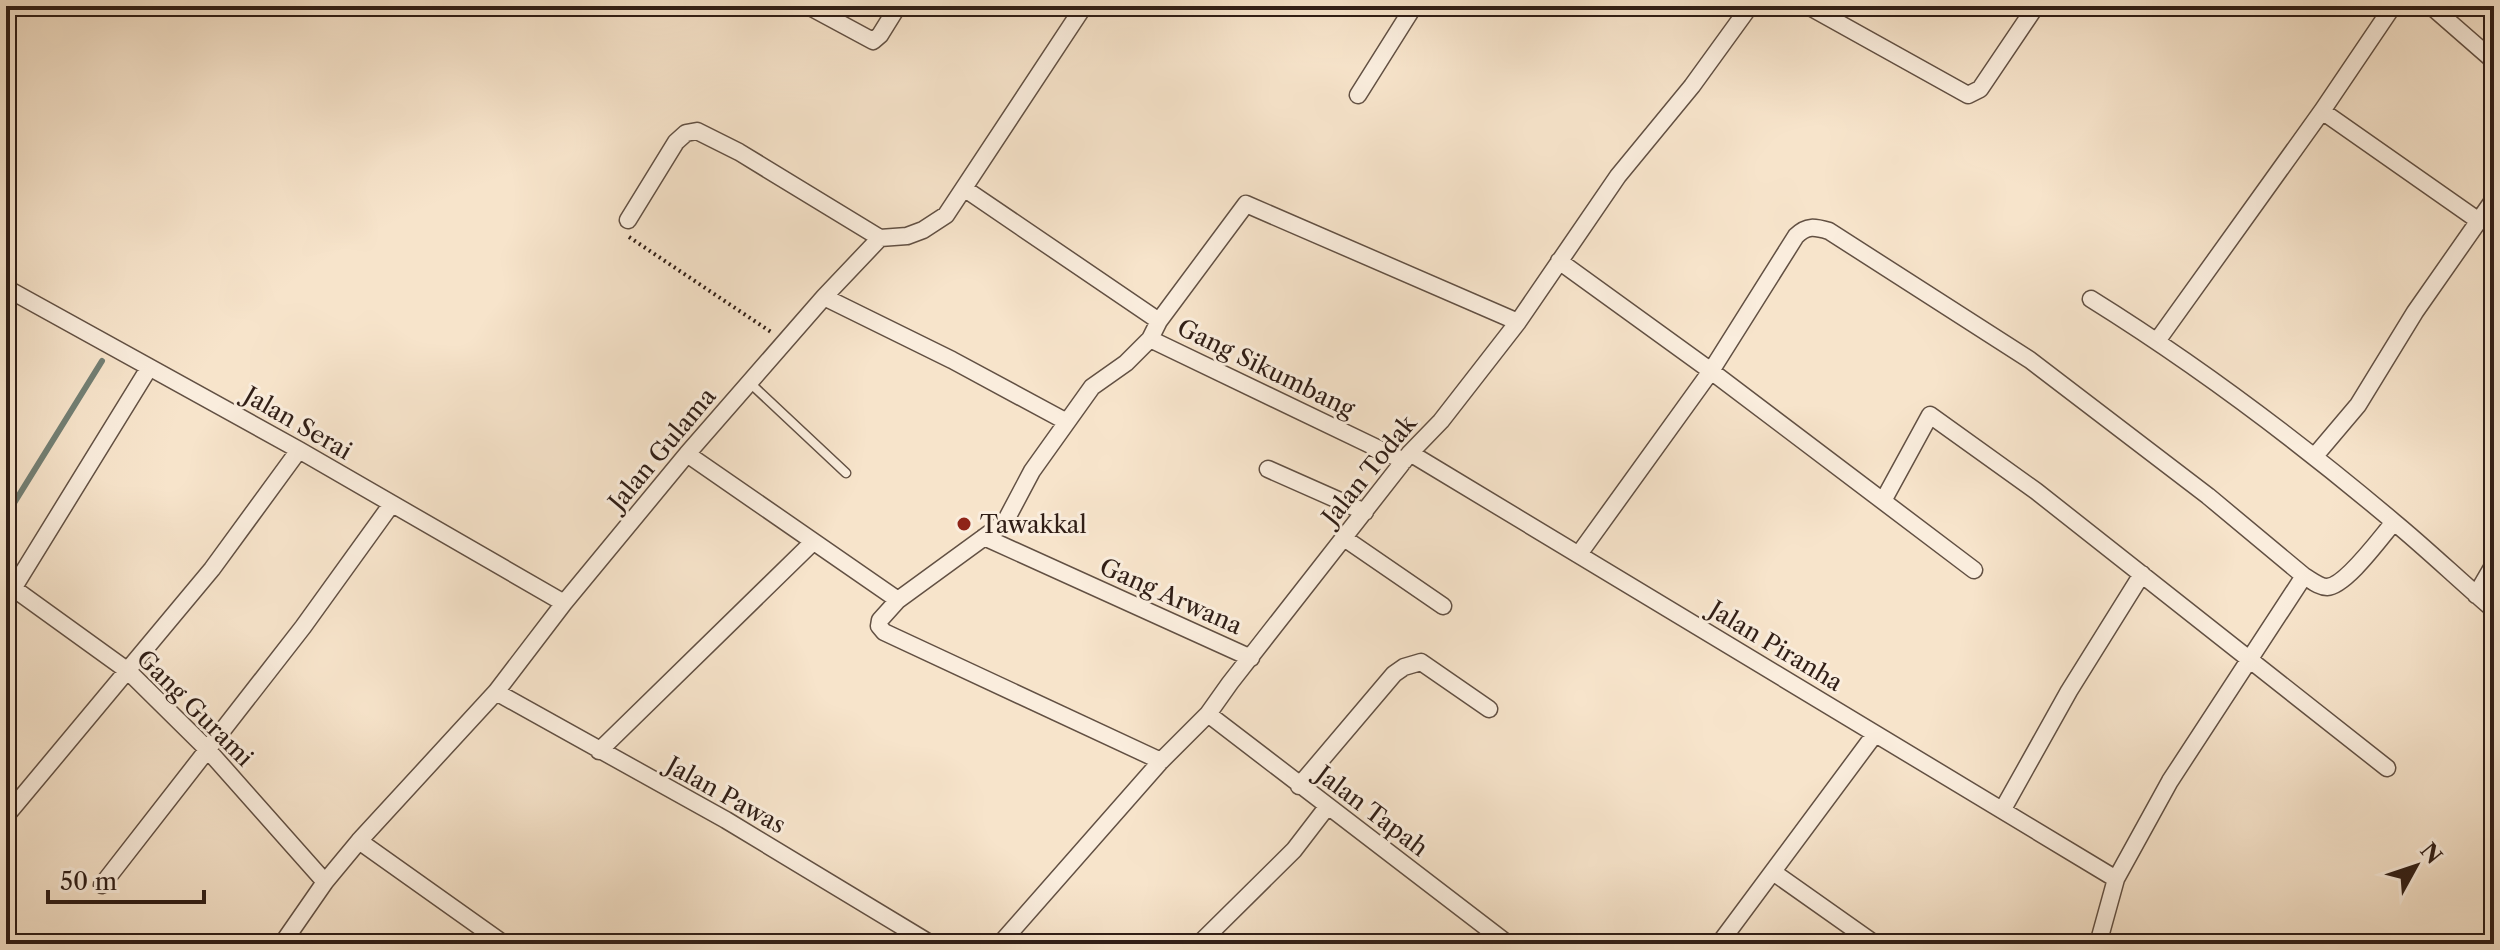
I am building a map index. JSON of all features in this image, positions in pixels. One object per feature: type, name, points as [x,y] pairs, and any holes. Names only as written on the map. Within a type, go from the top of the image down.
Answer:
[{"type":"street","points":[[808,6],[869,41],[880,35],[898,6]]},
{"type":"street","points":[[628,220],[676,142],[686,133],[697,131],[739,152],[880,238],[907,236],[923,230],[946,215],[965,189],[1084,6]]},
{"type":"street","points":[[1358,95],[1414,6]]},
{"type":"street","name":"Jalan Todak","points":[[1003,943],[1161,761],[1208,714],[1407,457],[1441,421],[1518,322],[1618,176],[1692,86],[1750,6]]},
{"type":"street","points":[[1808,6],[1968,95],[1980,89],[2036,6]]},
{"type":"street","points":[[2157,341],[2322,111],[2393,6]]},
{"type":"street","points":[[2431,6],[2493,57]]},
{"type":"street","points":[[2322,111],[2479,221]]},
{"type":"street","points":[[965,189],[1159,321]]},
{"type":"street","points":[[2314,457],[2358,405],[2415,312],[2494,199]]},
{"type":"street","points":[[1161,761],[884,632],[879,626],[880,620],[898,600],[1005,522],[1032,471],[1092,387],[1126,363],[1150,339],[1159,321],[1246,204],[1518,322]]},
{"type":"street","points":[[1579,554],[1711,371],[1796,236],[1810,227],[1829,231],[2030,360],[2208,496],[2304,576],[2327,587],[2342,582],[2394,522]]},
{"type":"street","name":"Jalan Gulama","points":[[282,944],[325,882],[359,841],[496,692],[564,603],[687,454],[824,297],[880,238]]},
{"type":"street","points":[[1559,261],[1711,371],[1974,570]]},
{"type":"street","name":"Jalan Serai","points":[[6,288],[299,450],[564,603]]},
{"type":"street","points":[[824,297],[952,360],[1067,422]]},
{"type":"street","points":[[2091,299],[2157,341],[2314,457],[2494,610]]},
{"type":"street","name":"Gang Sikumbang","points":[[1150,339],[1407,457]]},
{"type":"street","points":[[10,594],[149,368]]},
{"type":"street","points":[[1883,501],[1930,415],[2036,491],[2387,768]]},
{"type":"street","points":[[6,816],[212,569],[299,450]]},
{"type":"street","points":[[687,454],[898,600]]},
{"type":"street","name":"Jalan Piranha","points":[[1407,457],[1579,554],[2116,879]]},
{"type":"street","points":[[1268,469],[1365,512]]},
{"type":"street","points":[[102,885],[303,627],[391,505]]},
{"type":"street","name":"Gang Arwana","points":[[984,537],[1251,658]]},
{"type":"street","points":[[1344,538],[1443,606]]},
{"type":"street","points":[[599,751],[813,542]]},
{"type":"street","points":[[2476,595],[2494,564]]},
{"type":"street","points":[[2003,809],[2069,691],[2142,574]]},
{"type":"street","points":[[2098,944],[2116,879],[2170,781],[2304,576]]},
{"type":"street","name":"Gang Gurami","points":[[10,594],[128,671],[207,749],[325,882]]},
{"type":"street","points":[[1299,786],[1394,674],[1404,667],[1421,662],[1489,709]]},
{"type":"street","name":"Jalan Pawas","points":[[496,692],[726,820],[931,944]]},
{"type":"street","name":"Jalan Tapah","points":[[1208,714],[1508,944]]},
{"type":"street","points":[[1719,944],[1875,734]]},
{"type":"street","points":[[1199,944],[1294,850],[1327,807]]},
{"type":"street","points":[[359,841],[504,944]]},
{"type":"street","points":[[1773,872],[1875,944]]},
{"type":"lane","points":[[750,383],[846,473]]},
{"type":"path","points":[[628,220],[625,229],[631,239],[786,342]]},
{"type":"waterway","points":[[6,516],[102,361]]},
{"type":"place","name":"Tawakkal","points":[[964,524]]}]
